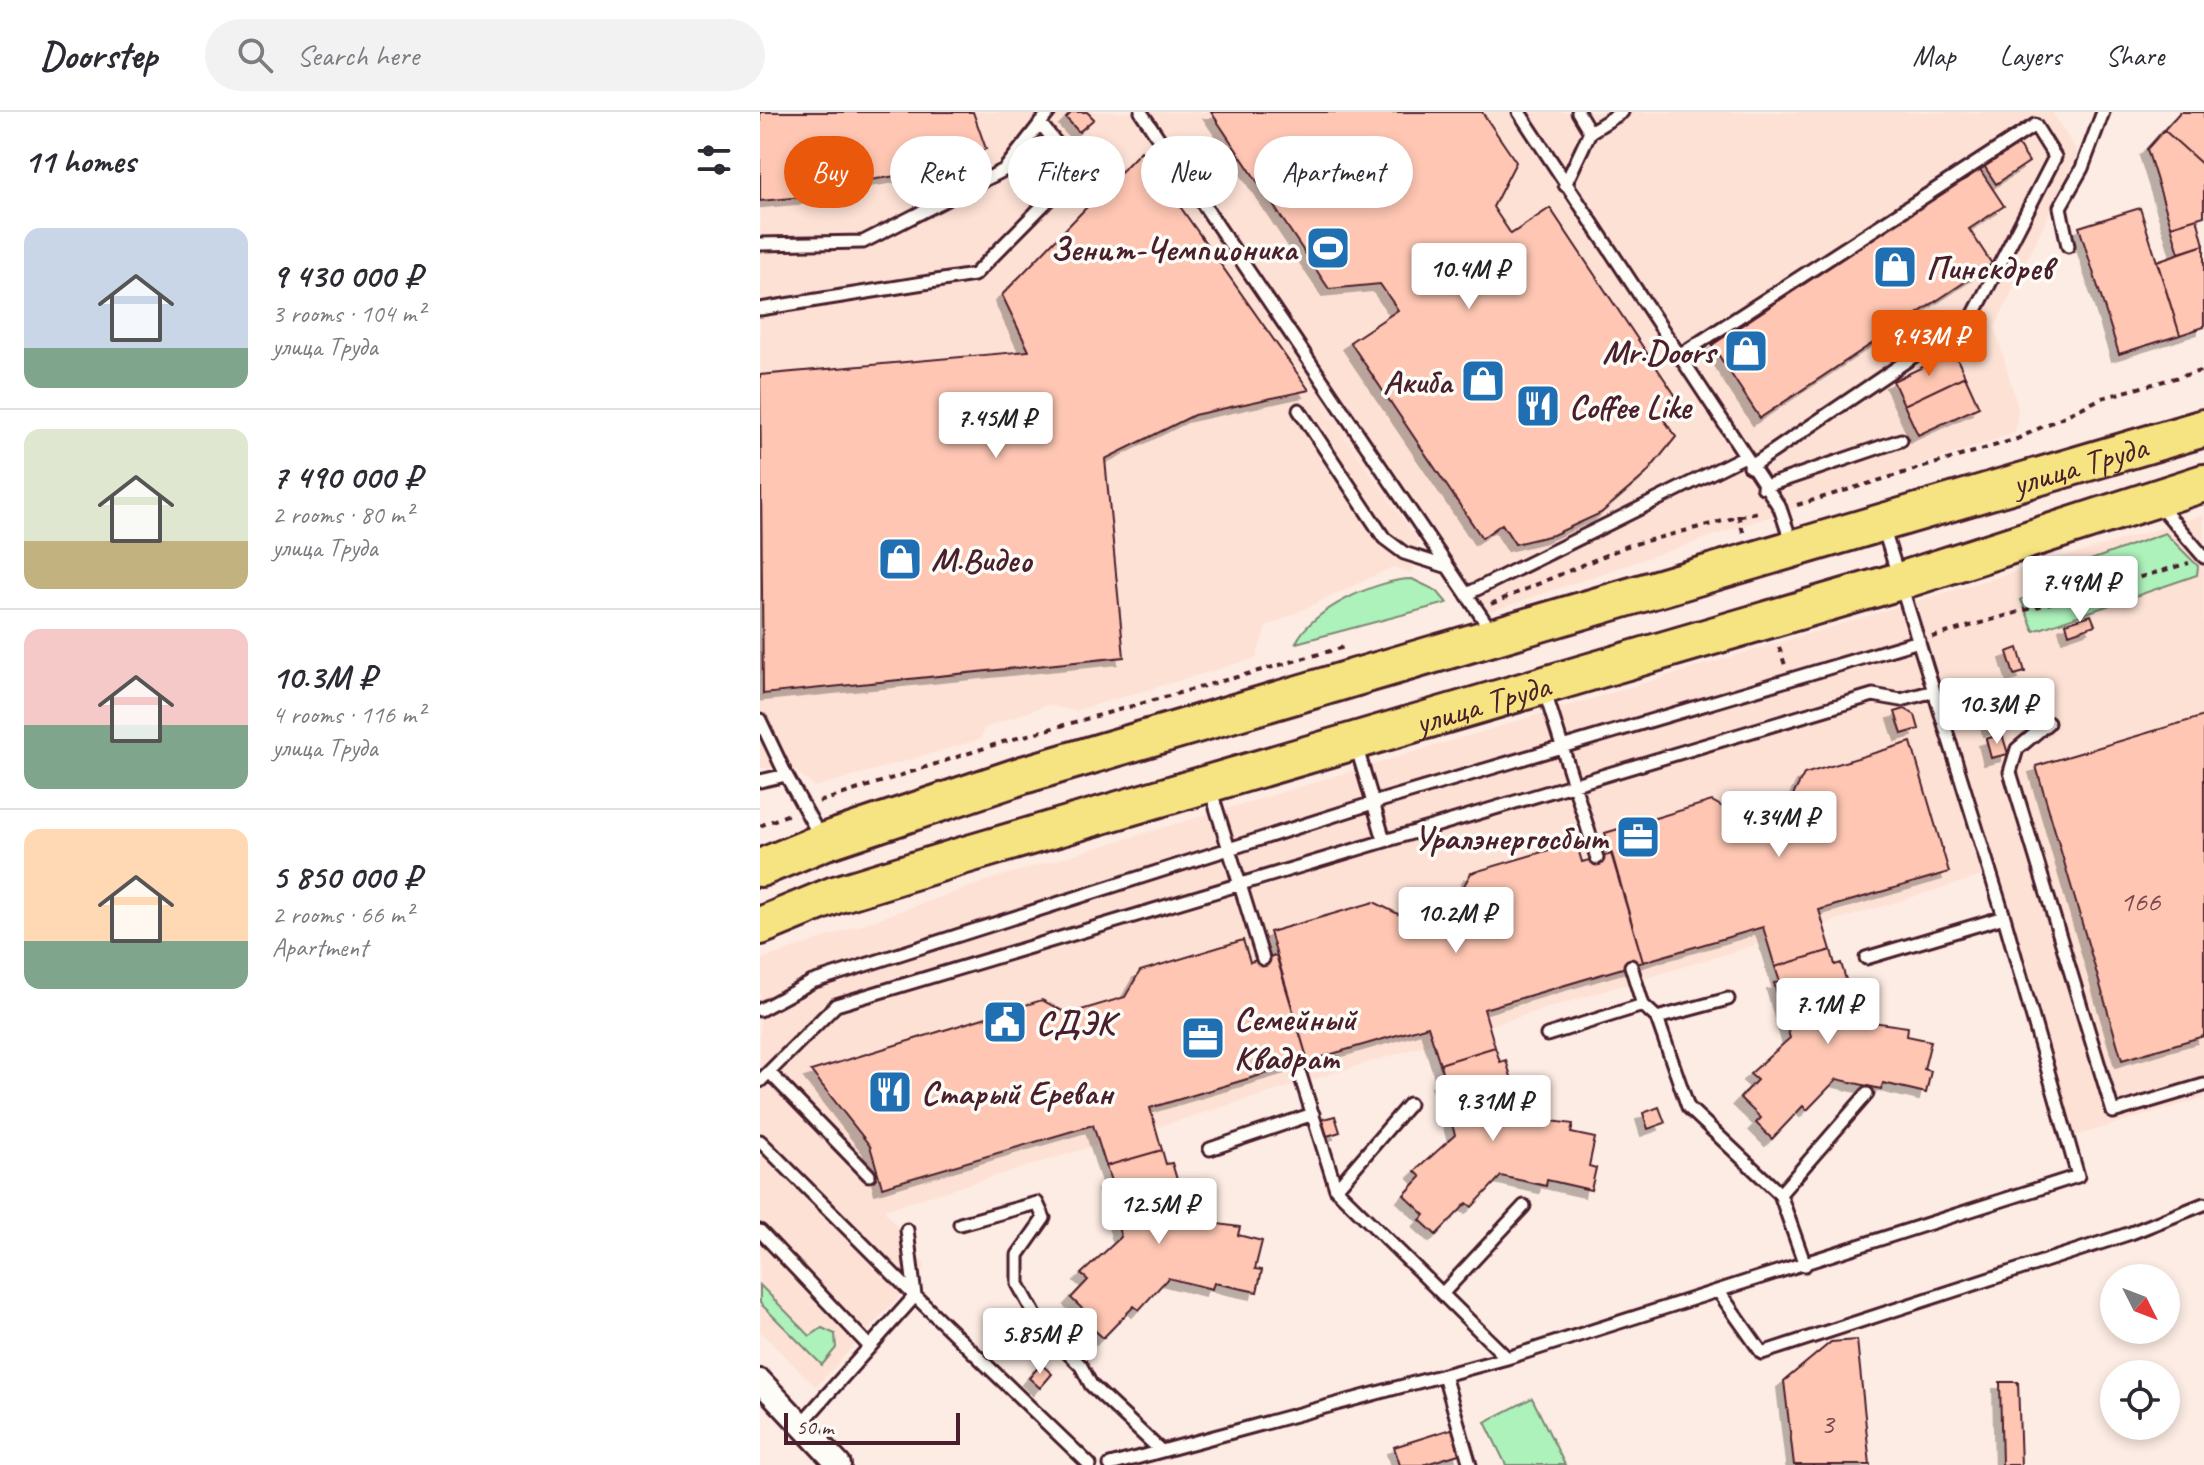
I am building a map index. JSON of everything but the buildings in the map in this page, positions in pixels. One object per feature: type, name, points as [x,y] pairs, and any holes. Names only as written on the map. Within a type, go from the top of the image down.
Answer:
[{"type":"main road","name":"улица Труда","points":[[760,868],[823,842],[1023,775],[2204,428]]},
{"type":"main road","name":"улица Труда","points":[[760,926],[835,895],[1900,581],[2204,483]]},
{"type":"main road","points":[[1794,549],[1811,606]]},
{"type":"street","points":[[760,1381],[839,1465]]},
{"type":"lane","points":[[760,244],[863,242],[1004,170],[1049,112]]},
{"type":"lane","points":[[1141,112],[1495,636]]},
{"type":"lane","points":[[1519,112],[1677,357],[1780,508],[1794,549]]},
{"type":"lane","points":[[1578,112],[1590,132]]},
{"type":"lane","points":[[1565,185],[1590,132],[1622,112]]},
{"type":"lane","points":[[2068,246],[2060,207],[2082,168],[2103,112]]},
{"type":"lane","points":[[760,309],[974,275],[1078,170],[1040,123]]},
{"type":"lane","points":[[1467,594],[1747,462],[1973,316],[2055,157],[2035,125],[1677,357]]},
{"type":"lane","points":[[1299,410],[1384,538],[1404,553],[1449,567]]},
{"type":"lane","points":[[1763,487],[1901,440]]},
{"type":"lane","points":[[2153,499],[2204,558]]},
{"type":"lane","points":[[1110,1465],[1507,1358],[2078,1176],[2004,917],[1882,522]]},
{"type":"lane","points":[[760,1010],[812,982],[1373,803],[1919,641]]},
{"type":"lane","points":[[1542,685],[1597,858]]},
{"type":"lane","points":[[869,1175],[764,1076],[836,1005],[1873,695],[1901,700],[1934,691]]},
{"type":"lane","points":[[760,720],[823,842]]},
{"type":"lane","points":[[2048,723],[2017,749],[2010,772],[2113,1112],[2204,1085]]},
{"type":"lane","points":[[1355,740],[1384,840]]},
{"type":"lane","points":[[760,781],[786,775]]},
{"type":"lane","points":[[1208,783],[1263,959]]},
{"type":"lane","points":[[1866,958],[2004,917]]},
{"type":"lane","points":[[1631,966],[1643,1005],[1657,1018],[1688,1107],[1780,1194],[1805,1265]]},
{"type":"lane","points":[[1657,1018],[1728,999]]},
{"type":"lane","points":[[1547,1035],[1643,1005]]},
{"type":"lane","points":[[1297,1065],[1336,1189],[1507,1358]]},
{"type":"lane","points":[[1780,1194],[1867,1094]]},
{"type":"lane","points":[[1336,1189],[1409,1104]]},
{"type":"lane","points":[[1210,1149],[1313,1114]]},
{"type":"lane","points":[[760,1141],[1090,1465]]},
{"type":"lane","points":[[960,1224],[1037,1203],[1044,1218],[1018,1255],[1018,1284],[1041,1326],[1081,1366],[1091,1385],[1160,1450]]},
{"type":"lane","points":[[1719,1292],[1762,1353],[2131,1233],[2204,1204]]},
{"type":"lane","points":[[1442,1294],[1524,1206]]},
{"type":"lane","points":[[801,1424],[915,1296],[907,1230]]},
{"type":"lane","points":[[760,1231],[870,1347]]},
{"type":"lane","points":[[1444,1375],[1470,1465]]},
{"type":"path","points":[[1919,641],[2204,558]]},
{"type":"shaded area","points":[[760,112],[2052,112],[2078,153],[1995,327],[2018,408],[2015,433],[1475,617],[1277,340],[1419,542],[1411,573],[1393,567],[1266,627],[1256,658],[1075,711],[1047,705],[984,728],[981,739],[815,787],[792,768],[760,768]]},
{"type":"shaded area","points":[[2204,515],[2204,1098],[2071,1137],[1985,875],[884,1210],[926,1267],[816,1387],[760,1332],[760,960],[995,878]]},
{"type":"green space","points":[[2165,533],[2198,566],[2197,575],[2034,631],[2021,600],[2080,564]]},
{"type":"green space","points":[[1412,579],[1437,591],[1447,603],[1296,643],[1315,619],[1346,599],[1382,584]]},
{"type":"green space","points":[[760,1285],[810,1336],[822,1328],[835,1334],[836,1348],[822,1365],[760,1303]]},
{"type":"green space","points":[[1532,1398],[1565,1465],[1506,1465],[1485,1422]]},
{"type":"place","name":"Зенит-Чемпионика","points":[[1328,248]]},
{"type":"place","name":"Пинскдрев","points":[[1895,267]]},
{"type":"place","name":"Mr.Doors","points":[[1746,351]]},
{"type":"place","name":"Акиба","points":[[1483,381]]},
{"type":"place","name":"Coffee Like","points":[[1538,406]]},
{"type":"place","name":"М.Видео","points":[[900,559]]},
{"type":"place","name":"Уралэнергосбыт","points":[[1638,837]]},
{"type":"place","name":"СДЭК","points":[[1005,1022]]},
{"type":"place","name":"Семейный Квадрат","points":[[1203,1038]]},
{"type":"place","name":"Старый Ереван","points":[[890,1092]]}]
